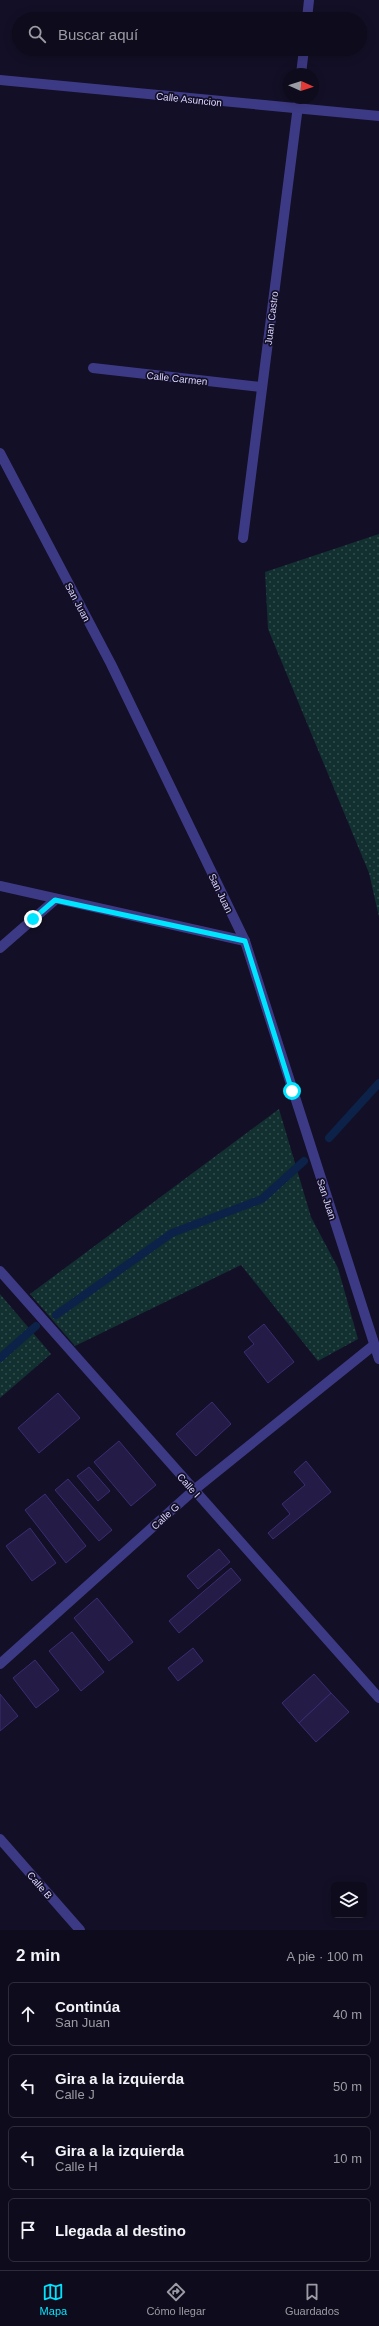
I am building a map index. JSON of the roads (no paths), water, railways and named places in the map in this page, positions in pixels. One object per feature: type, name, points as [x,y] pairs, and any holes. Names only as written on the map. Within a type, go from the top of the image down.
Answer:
[{"type":"street","points":[[308,12],[309,0]]},
{"type":"street","points":[[302,68],[303,56]]},
{"type":"street","name":"Calle Asuncion","points":[[0,80],[379,116]]},
{"type":"street","name":"Juan Castro","points":[[243,538],[298,104]]},
{"type":"street","name":"Calle Carmen","points":[[93,368],[262,387]]},
{"type":"street","name":"San Juan","points":[[0,453],[110,664],[245,941],[379,1359]]},
{"type":"street","points":[[0,886],[55,900],[245,941]]},
{"type":"street","points":[[0,948],[55,900]]},
{"type":"street","name":"Calle I","points":[[0,1271],[379,1698]]},
{"type":"street","name":"Calle G","points":[[0,1664],[194,1490],[374,1345]]},
{"type":"street","name":"Calle B","points":[[0,1839],[80,1930]]},
{"type":"waterway","points":[[329,1138],[379,1083]]},
{"type":"waterway","points":[[56,1315],[172,1233],[262,1199],[304,1161]]},
{"type":"waterway","points":[[0,1358],[36,1326]]}]
